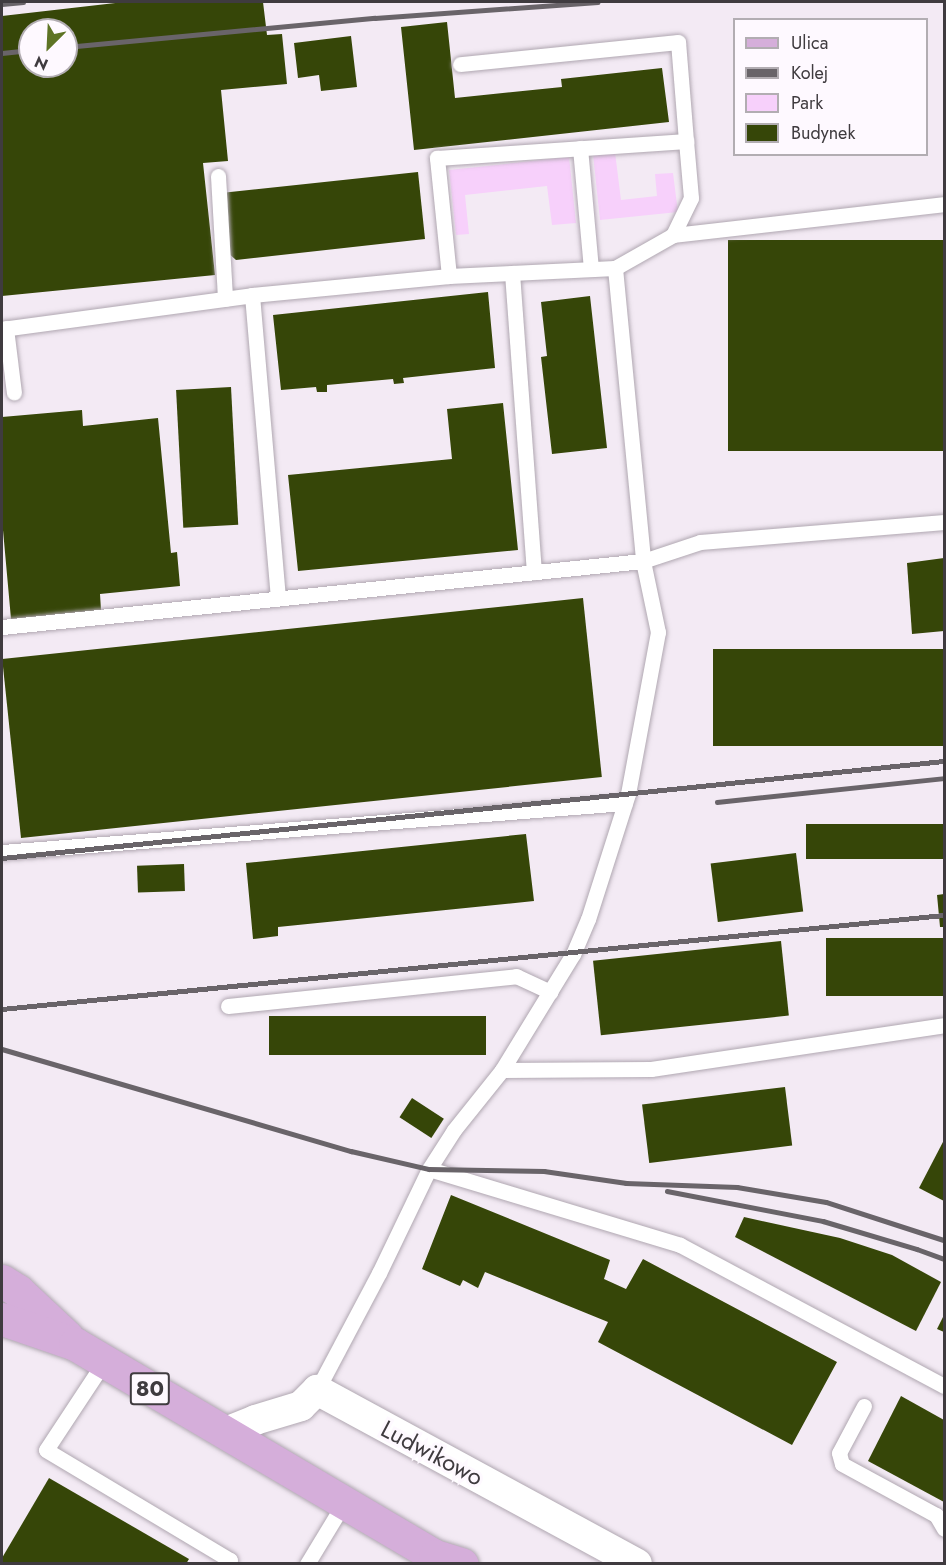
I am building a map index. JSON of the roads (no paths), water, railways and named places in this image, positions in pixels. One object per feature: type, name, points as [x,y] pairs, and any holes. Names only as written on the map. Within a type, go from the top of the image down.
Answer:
[{"type":"main road","name":"80","points":[[2,1281],[18,1291],[75,1344],[446,1561]]},
{"type":"main road","name":"80","points":[[2,1319],[75,1344]]},
{"type":"street","points":[[226,1432],[255,1420],[301,1406],[317,1390]]},
{"type":"street","name":"Ludwikowo","points":[[317,1390],[637,1563]]},
{"type":"lane","points":[[460,64],[678,42],[691,198],[673,235]]},
{"type":"lane","points":[[449,276],[437,158],[687,141]]},
{"type":"lane","points":[[580,148],[591,269]]},
{"type":"lane","points":[[218,176],[225,299]]},
{"type":"lane","points":[[14,393],[4,328],[225,299],[449,276],[615,268],[673,235],[945,204]]},
{"type":"lane","points":[[317,1390],[379,1274],[429,1169],[454,1130],[502,1070],[573,954],[588,919],[625,803],[657,632],[644,561],[615,268]]},
{"type":"lane","points":[[512,273],[534,572]]},
{"type":"lane","points":[[252,296],[279,598]]},
{"type":"lane","points":[[2,627],[644,561],[700,542],[945,522]]},
{"type":"lane","points":[[2,852],[625,803]]},
{"type":"lane","points":[[228,1006],[516,976],[550,992]]},
{"type":"lane","points":[[502,1070],[651,1069],[945,1025]]},
{"type":"lane","points":[[429,1169],[681,1245],[945,1386]]},
{"type":"lane","points":[[104,1362],[46,1450],[230,1560],[228,1563]]},
{"type":"lane","points":[[864,1406],[839,1453],[842,1464],[936,1515],[945,1529]]},
{"type":"lane","points":[[307,1563],[344,1503]]},
{"type":"railway","points":[[2,4],[23,2]]},
{"type":"railway","points":[[78,46],[375,18],[597,2]]},
{"type":"railway","points":[[2,53],[18,51]]},
{"type":"railway","points":[[2,858],[944,761]]},
{"type":"railway","points":[[717,802],[944,778]]},
{"type":"railway","points":[[2,1009],[944,915]]},
{"type":"railway","points":[[2,1049],[351,1151],[429,1169],[544,1171],[626,1183],[737,1187],[826,1202],[944,1240]]},
{"type":"railway","points":[[667,1191],[823,1221],[944,1259]]}]
